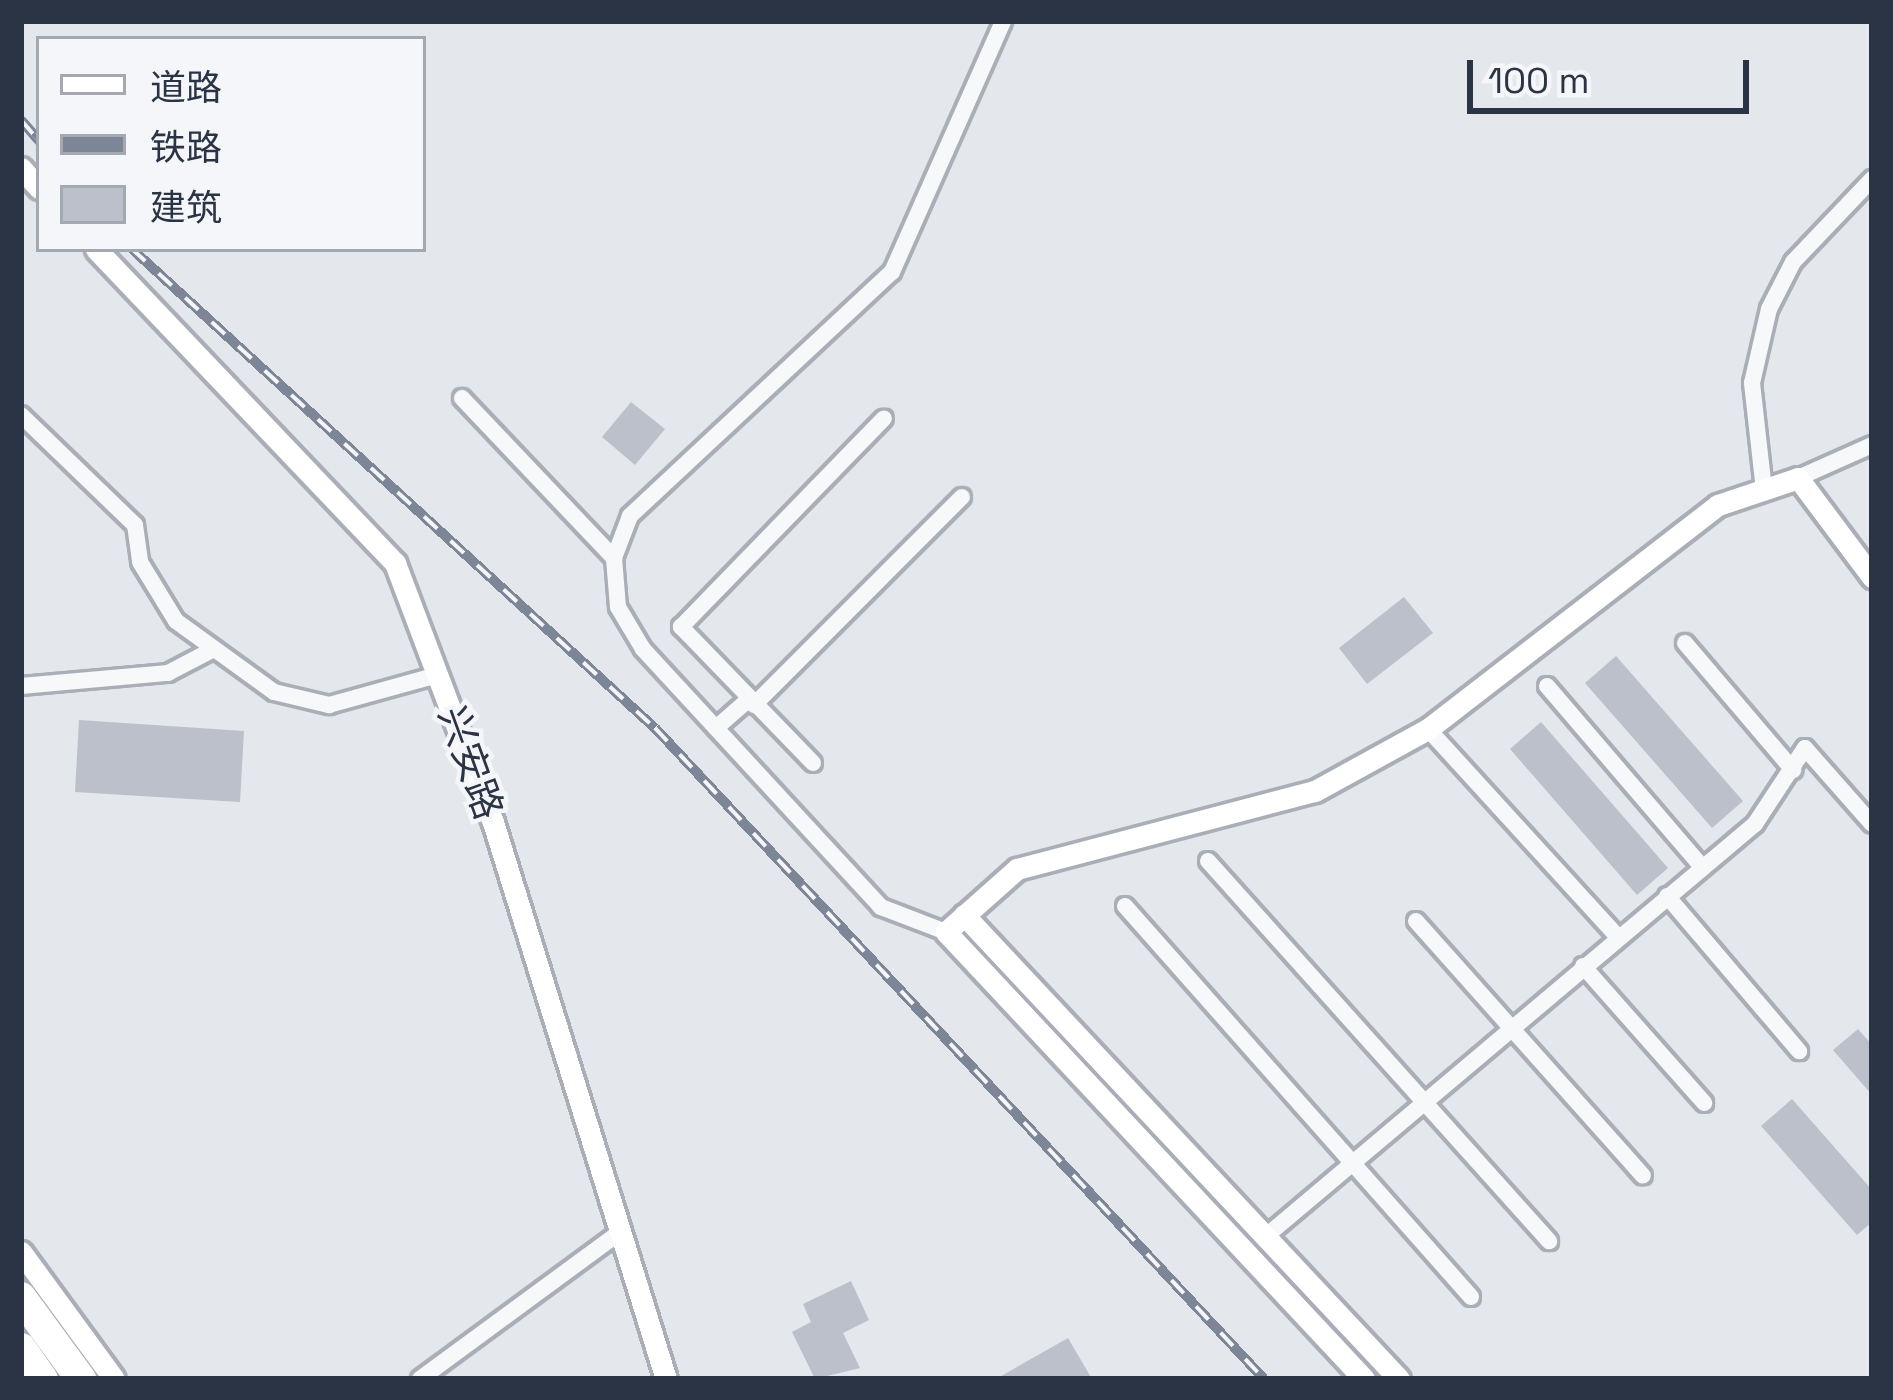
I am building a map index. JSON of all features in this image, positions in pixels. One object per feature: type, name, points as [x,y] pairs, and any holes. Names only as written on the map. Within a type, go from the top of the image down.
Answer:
[{"type":"highway","points":[[21,1297],[81,1379]]},
{"type":"highway","points":[[21,1348],[44,1379]]},
{"type":"street","points":[[614,559],[630,516],[892,272],[1003,21]]},
{"type":"street","points":[[1764,490],[1752,383],[1769,309],[1793,262],[1872,179]]},
{"type":"street","name":"兴安路","points":[[99,252],[395,563],[437,675],[666,1379]]},
{"type":"street","points":[[462,398],[614,559],[633,636],[716,728],[881,907],[946,932],[1364,1379]]},
{"type":"street","points":[[21,415],[135,524],[140,562],[176,622],[214,649],[314,705],[437,675]]},
{"type":"street","points":[[813,764],[681,626],[687,610],[884,418]]},
{"type":"street","points":[[946,932],[1017,868],[1315,790],[1428,729],[1718,505],[1798,478],[1872,445]]},
{"type":"street","points":[[1798,478],[1872,578]]},
{"type":"street","points":[[716,728],[751,702],[962,497]]},
{"type":"street","points":[[1685,643],[1793,770]]},
{"type":"street","points":[[21,686],[168,673],[214,649]]},
{"type":"street","points":[[1547,686],[1702,867]]},
{"type":"street","points":[[1428,729],[1617,936]]},
{"type":"street","points":[[1265,1237],[1755,824],[1805,748],[1872,824]]},
{"type":"street","points":[[1208,861],[1549,1241]]},
{"type":"street","points":[[1667,896],[1798,1051]]},
{"type":"street","points":[[1125,906],[1471,1297]]},
{"type":"street","points":[[964,915],[1399,1379]]},
{"type":"street","points":[[1416,921],[1643,1176]]},
{"type":"street","points":[[1583,967],[1704,1103]]},
{"type":"street","points":[[420,1379],[620,1232]]},
{"type":"street","points":[[21,1252],[115,1379]]},
{"type":"building","points":[[631,402],[665,429],[635,465],[602,437]]},
{"type":"building","points":[[1404,597],[1433,633],[1367,684],[1339,648]]},
{"type":"building","points":[[1616,656],[1743,801],[1712,828],[1585,683]]},
{"type":"building","points":[[79,720],[244,731],[240,802],[75,792]]},
{"type":"building","points":[[1541,722],[1668,868],[1637,895],[1510,749]]},
{"type":"building","points":[[1858,1029],[1872,1045],[1872,1095],[1833,1050]]},
{"type":"building","points":[[1792,1099],[1872,1190],[1872,1222],[1857,1235],[1761,1126]]},
{"type":"building","points":[[851,1281],[869,1320],[843,1333],[860,1368],[815,1379],[792,1332],[811,1322],[803,1304]]},
{"type":"building","points":[[1068,1338],[1092,1379],[996,1379]]},
{"type":"railway","points":[[21,120],[36,138]]},
{"type":"railway","points":[[135,252],[655,728],[1264,1379]]}]
